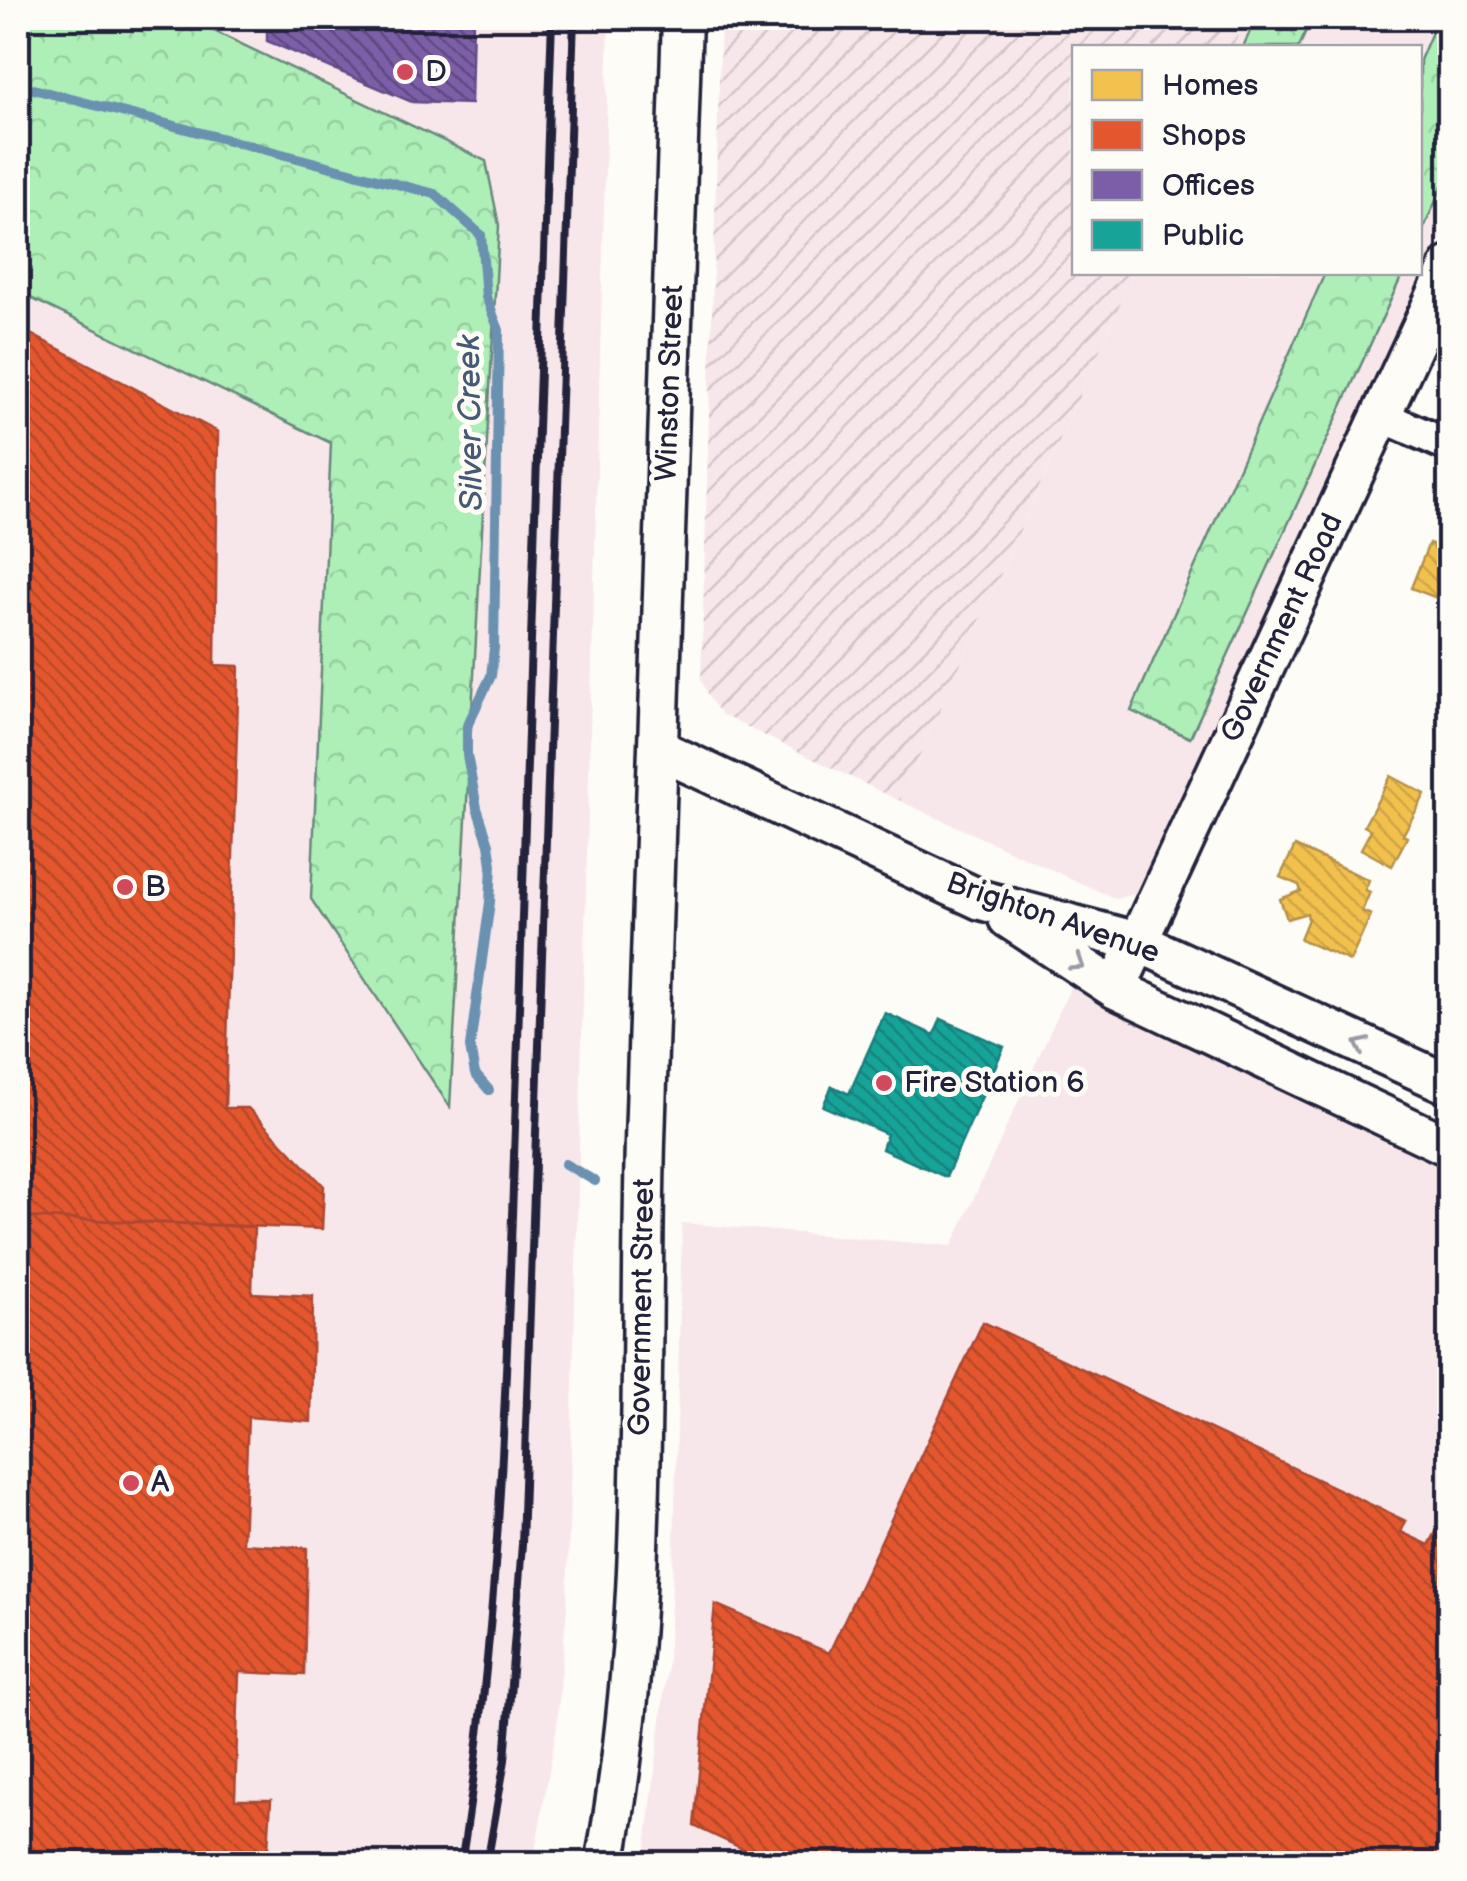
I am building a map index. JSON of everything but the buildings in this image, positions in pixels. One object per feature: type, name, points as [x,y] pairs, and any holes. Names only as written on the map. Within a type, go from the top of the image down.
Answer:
[{"type":"street","name":"Winston Street","points":[[658,749],[682,18]]},
{"type":"street","name":"Government Road","points":[[1116,989],[1450,266]]},
{"type":"street","points":[[1381,416],[1450,446]]},
{"type":"street","name":"Brighton Avenue","points":[[658,749],[981,900],[1116,989],[1450,1147]]},
{"type":"street","name":"Government Street","points":[[605,1864],[627,1699],[636,1570],[658,749]]},
{"type":"street","name":"Brighton Avenue","points":[[981,900],[1138,942],[1450,1085]]},
{"type":"street","points":[[1116,989],[1158,991],[1197,1006],[1450,1123]]},
{"type":"shaded area","points":[[18,18],[609,18],[567,1605],[557,1725],[533,1863],[18,1863]]},
{"type":"shaded area","points":[[721,18],[1246,18],[1234,45],[1072,45],[1072,275],[1133,275],[900,801],[722,715],[701,679]]},
{"type":"shaded area","points":[[1246,18],[1449,18],[1449,220],[1144,891],[1116,899],[900,801],[1133,275],[1422,275],[1422,45],[1234,45]]},
{"type":"shaded area","points":[[1071,986],[1449,1161],[1449,1863],[644,1864],[668,1659],[682,1223],[952,1246]]},
{"type":"green space","points":[[19,18],[187,18],[486,161],[499,225],[450,1107],[311,899],[331,443],[18,292]]},
{"type":"green space","points":[[1256,18],[1312,18],[1300,45],[1244,45]]},
{"type":"green space","points":[[1438,18],[1449,18],[1449,171],[1422,232],[1422,55]]},
{"type":"green space","points":[[1324,275],[1402,275],[1190,738],[1131,711]]},
{"type":"waterway","name":"Silver Creek","points":[[18,85],[435,194],[481,235],[486,297],[499,330],[494,648],[491,676],[467,726],[467,755],[492,865],[470,1047],[475,1074],[489,1090]]},
{"type":"waterway","name":"Silver Creek","points":[[565,1164],[595,1181]]},
{"type":"railway","points":[[461,1864],[487,1659],[502,1453],[552,18]]},
{"type":"railway","points":[[487,1864],[505,1760],[522,1544],[574,18]]},
{"type":"place","name":"D","points":[[405,72]]},
{"type":"place","name":"B","points":[[125,887]]},
{"type":"place","name":"Fire Station 6","points":[[884,1083]]},
{"type":"place","name":"A","points":[[131,1483]]}]
